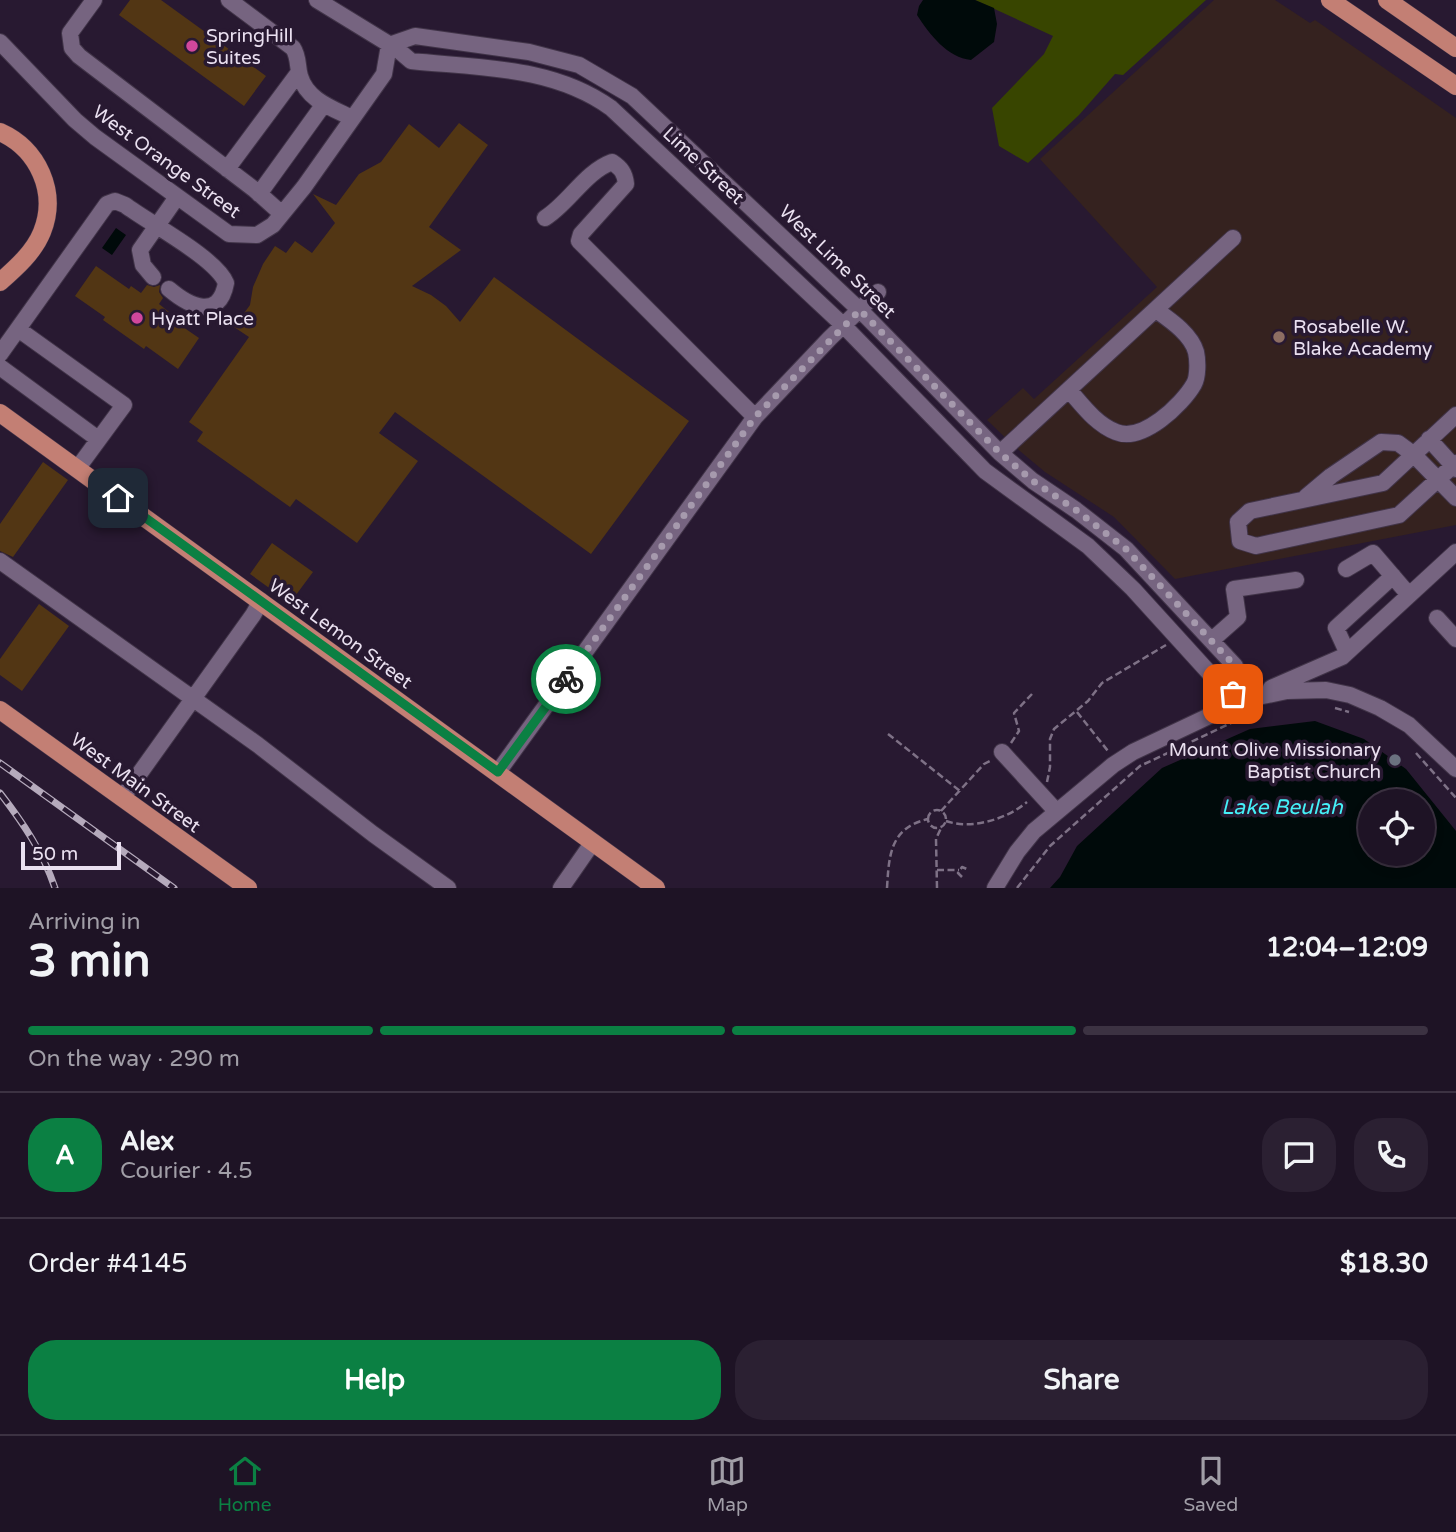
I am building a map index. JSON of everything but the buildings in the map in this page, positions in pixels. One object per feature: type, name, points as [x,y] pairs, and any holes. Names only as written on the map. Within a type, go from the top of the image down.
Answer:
[{"type":"main road","points":[[1329,0],[1456,86]]},
{"type":"main road","points":[[1387,0],[1456,48]]},
{"type":"main road","points":[[0,132],[12,138],[39,164],[49,197],[42,232],[23,262],[0,282]]},
{"type":"main road","name":"West Lemon Street","points":[[0,413],[656,888]]},
{"type":"main road","name":"West Main Street","points":[[0,710],[247,888]]},
{"type":"street","points":[[94,0],[70,33],[72,48],[87,63],[228,169],[282,214]]},
{"type":"street","points":[[229,0],[293,48],[307,90],[324,104],[352,117]]},
{"type":"street","points":[[317,0],[389,45]]},
{"type":"street","name":"West Lime Street","points":[[389,45],[415,36],[528,52],[579,65],[632,96],[860,310],[1000,453],[1033,481],[1126,549],[1235,666],[1243,700]]},
{"type":"street","name":"West Orange Street","points":[[0,42],[75,120],[177,197],[229,234],[257,235],[273,225],[282,214],[384,74],[389,45]]},
{"type":"street","name":"Lime Street","points":[[389,45],[411,61],[545,76],[599,100],[664,156],[844,326],[985,471],[1088,546],[1133,589],[1223,688],[1243,700]]},
{"type":"street","points":[[228,169],[299,72]]},
{"type":"street","points":[[259,194],[324,104]]},
{"type":"street","points":[[545,218],[557,211],[601,166],[612,162],[620,167],[626,184],[581,234],[579,241],[755,417]]},
{"type":"street","points":[[153,277],[143,265],[140,250],[177,197]]},
{"type":"street","points":[[0,354],[107,204],[115,201],[125,205],[213,265],[226,283],[221,298],[204,308],[184,301],[169,289]]},
{"type":"street","points":[[1000,453],[1233,238]]},
{"type":"street","points":[[498,772],[755,417],[878,292]]},
{"type":"street","points":[[1069,390],[1097,422],[1119,434],[1139,432],[1158,424],[1195,383],[1197,367],[1195,350],[1181,329],[1156,310]]},
{"type":"street","points":[[18,329],[124,405],[76,469]]},
{"type":"street","points":[[0,367],[98,439]]},
{"type":"street","points":[[1429,439],[1455,466],[1399,515],[1256,546],[1240,541],[1238,522],[1250,512],[1382,483],[1429,439],[1456,415]]},
{"type":"street","points":[[1303,500],[1331,476],[1381,442],[1398,443],[1413,454],[1456,498]]},
{"type":"street","points":[[995,888],[1017,852],[1034,831],[1113,765],[1133,752],[1243,700],[1342,657],[1456,552]]},
{"type":"street","points":[[1346,569],[1373,553],[1409,595]]},
{"type":"street","points":[[0,561],[258,745],[448,888]]},
{"type":"street","points":[[1347,652],[1335,628],[1393,576]]},
{"type":"street","points":[[1212,640],[1238,617],[1234,589],[1296,580]]},
{"type":"street","points":[[122,797],[261,601]]},
{"type":"street","points":[[1437,618],[1456,639]]},
{"type":"street","points":[[1243,700],[1287,691],[1326,690],[1350,695],[1409,725],[1456,769]]},
{"type":"street","points":[[1002,752],[1044,786],[1056,811]]},
{"type":"street","points":[[561,888],[593,842]]},
{"type":"path","points":[[1044,786],[1050,739],[1054,730],[1077,711],[1102,683],[1166,645]]},
{"type":"path","points":[[1332,707],[1353,713]]},
{"type":"path","points":[[1077,711],[1110,754]]},
{"type":"path","points":[[1017,888],[1050,846],[1140,766],[1238,720]]},
{"type":"path","points":[[888,734],[960,792]]},
{"type":"path","points":[[1410,746],[1456,798]]},
{"type":"path","points":[[946,821],[965,825],[1009,814],[1044,786],[1054,786]]},
{"type":"path","points":[[937,888],[936,839],[946,821],[946,815],[939,810],[931,812],[928,819],[931,827],[941,828]]},
{"type":"path","points":[[887,888],[888,865],[898,835],[906,828],[928,819]]},
{"type":"path","points":[[937,870],[959,870],[962,867],[967,869]]},
{"type":"path","points":[[959,870],[958,873],[962,877]]},
{"type":"shaded area","name":"Rosabelle W. Blake Academy","points":[[1214,0],[1275,0],[1310,23],[1315,20],[1456,118],[1456,525],[1175,579],[1114,517],[1045,472],[987,420],[1023,388],[1034,399],[1157,287],[1040,159]]},
{"type":"green space","points":[[975,0],[1206,0],[1123,75],[1115,74],[1079,115],[1028,163],[999,146],[992,108],[1044,54],[1053,36]]},
{"type":"water","points":[[923,0],[975,0],[994,8],[997,24],[994,42],[971,60],[955,55],[933,37],[917,15]]},
{"type":"water","points":[[116,228],[126,235],[112,255],[102,248]]},
{"type":"water","name":"Lake Beulah","points":[[1315,721],[1364,739],[1406,769],[1422,789],[1358,789],[1358,866],[1435,866],[1435,805],[1456,831],[1456,888],[1050,888],[1060,877],[1077,846],[1162,768],[1250,729]]},
{"type":"railway","points":[[0,763],[174,888]]},
{"type":"railway","points":[[0,793],[32,838],[55,888]]},
{"type":"way so far","points":[[566,679],[755,417],[860,310],[1000,453],[1033,481],[1126,549],[1235,666],[1243,700],[1233,694]]},
{"type":"place","name":"SpringHill Suites","points":[[192,46]]},
{"type":"place","name":"Hyatt Place","points":[[137,318]]},
{"type":"place","name":"Rosabelle W. Blake Academy","points":[[1279,337]]},
{"type":"place","name":"Mount Olive Missionary Baptist Church","points":[[1395,760]]},
{"type":"route","points":[[118,498],[498,772],[566,679]]}]
